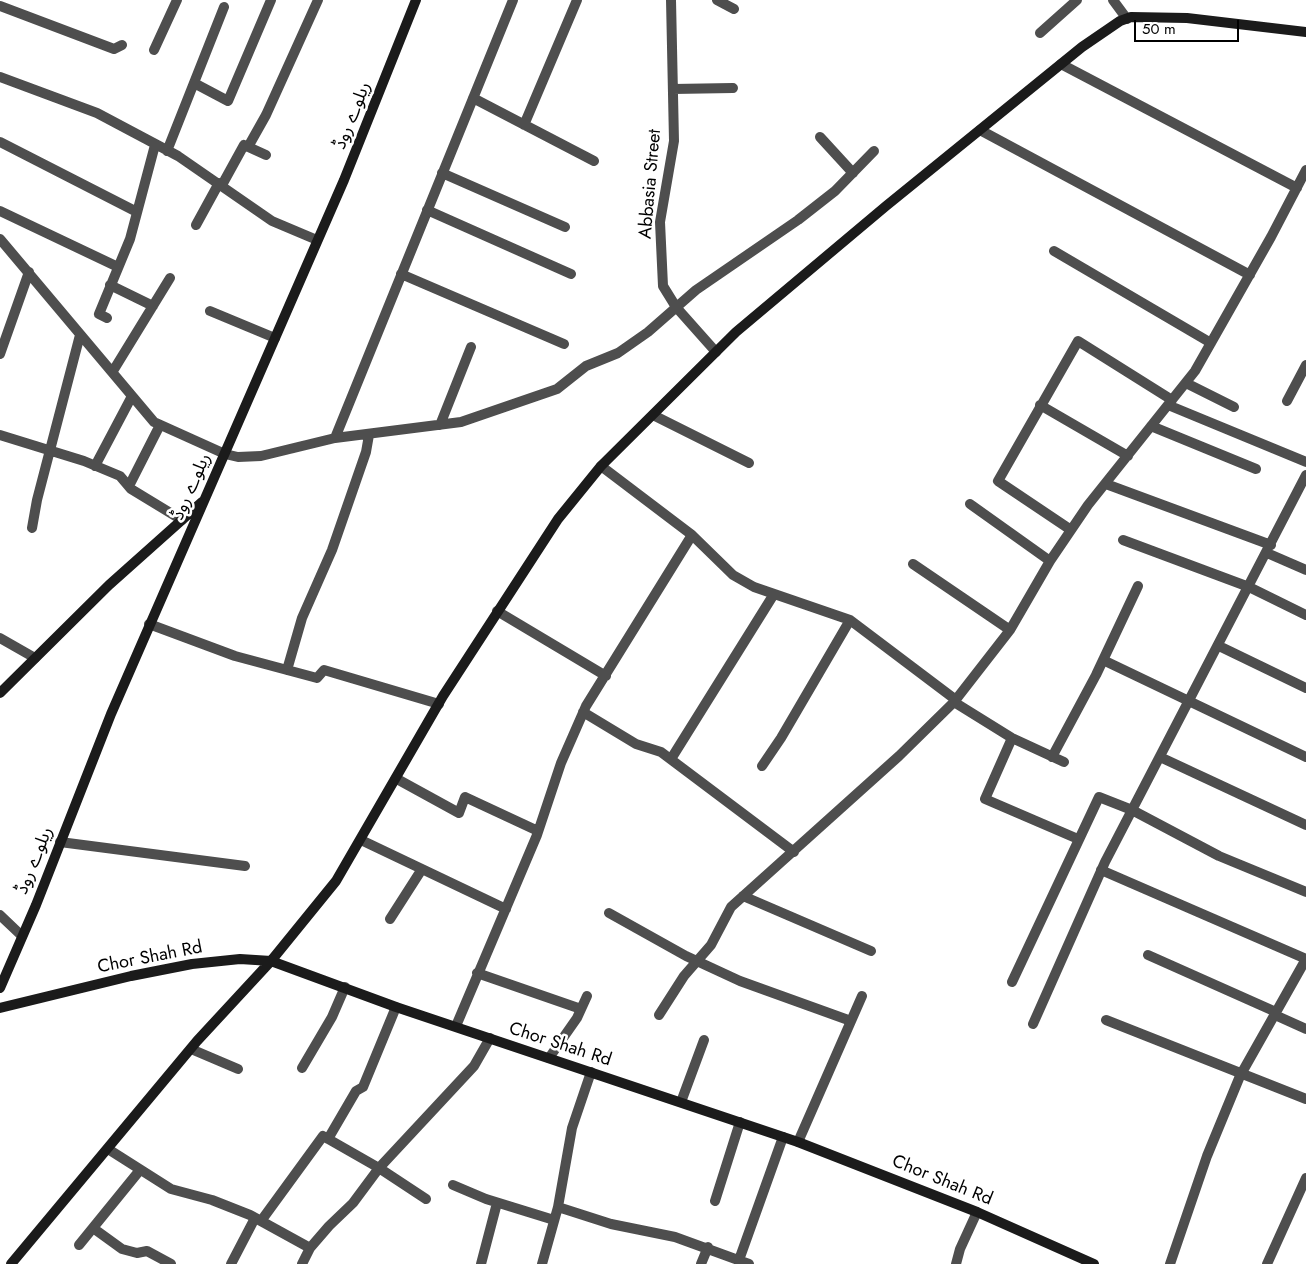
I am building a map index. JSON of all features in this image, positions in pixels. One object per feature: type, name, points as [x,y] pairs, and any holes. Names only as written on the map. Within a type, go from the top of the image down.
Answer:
[{"type":"street","points":[[154,50],[177,0]]},
{"type":"street","points":[[194,83],[228,101],[271,0]]},
{"type":"street","points":[[248,147],[266,115],[318,0]]},
{"type":"street","name":"ریلوے روڈ","points":[[0,988],[111,714],[344,180],[416,0]]},
{"type":"street","points":[[335,438],[513,0]]},
{"type":"street","points":[[524,125],[577,0]]},
{"type":"street","name":"Abbasia Street","points":[[671,0],[674,141],[660,222],[662,286],[676,307],[716,352]]},
{"type":"street","points":[[717,0],[734,9]]},
{"type":"street","points":[[1040,33],[1077,0]]},
{"type":"street","points":[[1114,0],[1127,18]]},
{"type":"street","points":[[1,6],[114,49],[122,45]]},
{"type":"street","points":[[167,151],[224,7]]},
{"type":"street","points":[[11,1264],[191,1049],[271,961],[336,881],[397,780],[438,704],[553,526],[601,466],[716,352],[802,276],[1061,64],[1105,30],[1127,18],[1187,18],[1306,32]]},
{"type":"street","points":[[1061,64],[1306,196]]},
{"type":"street","points":[[0,77],[97,113],[167,151],[221,184],[272,221],[317,240]]},
{"type":"street","points":[[673,89],[733,88]]},
{"type":"street","points":[[472,98],[594,161]]},
{"type":"street","points":[[980,130],[1250,275]]},
{"type":"street","points":[[820,137],[853,173]]},
{"type":"street","points":[[0,142],[137,212]]},
{"type":"street","points":[[107,318],[99,314],[130,239],[155,145]]},
{"type":"street","points":[[196,225],[244,145],[266,155]]},
{"type":"street","points":[[0,239],[154,422],[225,454],[238,457],[261,456],[335,438],[461,422],[557,389],[586,366],[618,353],[648,332],[696,290],[798,220],[835,191],[874,151]]},
{"type":"street","points":[[659,1015],[684,976],[710,945],[731,907],[899,756],[955,701],[1010,630],[1050,561],[1071,530],[1186,383],[1250,275],[1306,170]]},
{"type":"street","points":[[442,173],[565,227]]},
{"type":"street","points":[[427,210],[571,274]]},
{"type":"street","points":[[0,212],[118,266]]},
{"type":"street","points":[[1054,251],[1211,343]]},
{"type":"street","points":[[0,354],[29,272]]},
{"type":"street","points":[[401,274],[564,344]]},
{"type":"street","points":[[113,371],[170,278]]},
{"type":"street","points":[[110,285],[153,306]]},
{"type":"street","points":[[210,311],[275,338]]},
{"type":"street","points":[[32,528],[80,335]]},
{"type":"street","points":[[1071,530],[998,481],[1078,341],[1170,403],[1306,462]]},
{"type":"street","points":[[440,425],[470,347]]},
{"type":"street","points":[[1287,401],[1306,364]]},
{"type":"street","points":[[1186,383],[1234,407]]},
{"type":"street","points":[[95,466],[132,396]]},
{"type":"street","points":[[1040,405],[1128,456]]},
{"type":"street","points":[[653,414],[749,462]]},
{"type":"street","points":[[129,486],[160,424]]},
{"type":"street","points":[[1151,426],[1256,469]]},
{"type":"street","points":[[0,435],[120,476],[129,486],[146,499],[182,520]]},
{"type":"street","points":[[287,670],[302,618],[332,550],[366,452],[369,435]]},
{"type":"street","points":[[601,466],[692,535],[733,575],[754,587],[850,620],[955,701],[1012,738],[1064,762]]},
{"type":"street","points":[[1033,1024],[1101,870],[1219,646],[1306,475]]},
{"type":"street","points":[[1106,484],[1269,549],[1306,570]]},
{"type":"street","points":[[0,693],[109,585],[205,499]]},
{"type":"street","points":[[970,504],[1050,561]]},
{"type":"street","points":[[456,1026],[538,832],[561,763],[584,712],[623,645],[692,535]]},
{"type":"street","points":[[1124,540],[1249,587],[1306,615]]},
{"type":"street","points":[[912,564],[1010,630]]},
{"type":"street","points":[[1052,757],[1103,660],[1138,586]]},
{"type":"street","points":[[671,759],[774,594]]},
{"type":"street","points":[[497,611],[606,676]]},
{"type":"street","points":[[762,766],[781,738],[850,620]]},
{"type":"street","points":[[149,624],[235,656],[317,678],[324,670],[438,704]]},
{"type":"street","points":[[0,638],[35,658]]},
{"type":"street","points":[[1219,646],[1306,688]]},
{"type":"street","points":[[1103,660],[1306,758]]},
{"type":"street","points":[[584,712],[636,744],[661,752],[794,852]]},
{"type":"street","points":[[1012,738],[985,799],[1078,839]]},
{"type":"street","points":[[1160,757],[1306,824]]},
{"type":"street","points":[[397,780],[459,813],[465,797],[538,832]]},
{"type":"street","points":[[1012,982],[1099,797],[1132,810],[1219,856],[1306,892]]},
{"type":"street","points":[[361,840],[506,909]]},
{"type":"street","points":[[60,842],[245,866]]},
{"type":"street","points":[[390,918],[422,869]]},
{"type":"street","points":[[1101,870],[1306,959],[1242,1072],[1207,1156],[1170,1264]]},
{"type":"street","points":[[743,896],[871,951]]},
{"type":"street","points":[[609,913],[697,962],[740,981],[852,1021]]},
{"type":"street","points":[[0,914],[22,936]]},
{"type":"street","points":[[1148,955],[1276,1013],[1306,1029]]},
{"type":"street","name":"Chor Shah Rd","points":[[0,1008],[131,976],[192,964],[240,959],[271,961],[396,1007],[798,1142],[976,1212],[1094,1264]]},
{"type":"street","points":[[477,973],[581,1009]]},
{"type":"street","points":[[302,1068],[332,1018],[345,987]]},
{"type":"street","points":[[549,1058],[577,1018],[587,996]]},
{"type":"street","points":[[798,1142],[862,996]]},
{"type":"street","points":[[328,1139],[356,1091],[363,1087],[396,1007]]},
{"type":"street","points":[[1106,1020],[1242,1072],[1306,1100]]},
{"type":"street","points":[[302,1264],[310,1248],[353,1202],[379,1168],[474,1066],[490,1038]]},
{"type":"street","points":[[681,1102],[704,1040]]},
{"type":"street","points":[[191,1049],[238,1069]]},
{"type":"street","points":[[542,1264],[558,1207],[572,1128],[591,1072]]},
{"type":"street","points":[[714,1201],[740,1122]]},
{"type":"street","points":[[231,1264],[258,1220],[323,1136],[379,1168],[426,1199]]},
{"type":"street","points":[[739,1260],[783,1137]]},
{"type":"street","points":[[108,1149],[171,1189],[212,1200],[258,1220],[310,1248]]},
{"type":"street","points":[[79,1245],[140,1170]]},
{"type":"street","points":[[1266,1264],[1306,1178]]},
{"type":"street","points":[[453,1185],[497,1203],[554,1220]]},
{"type":"street","points":[[481,1264],[497,1203]]},
{"type":"street","points":[[558,1207],[611,1224],[675,1237],[749,1264]]},
{"type":"street","points":[[956,1264],[960,1249],[976,1212]]},
{"type":"street","points":[[93,1228],[122,1249],[137,1253],[148,1251],[171,1264]]},
{"type":"street","points":[[701,1264],[708,1248]]}]
